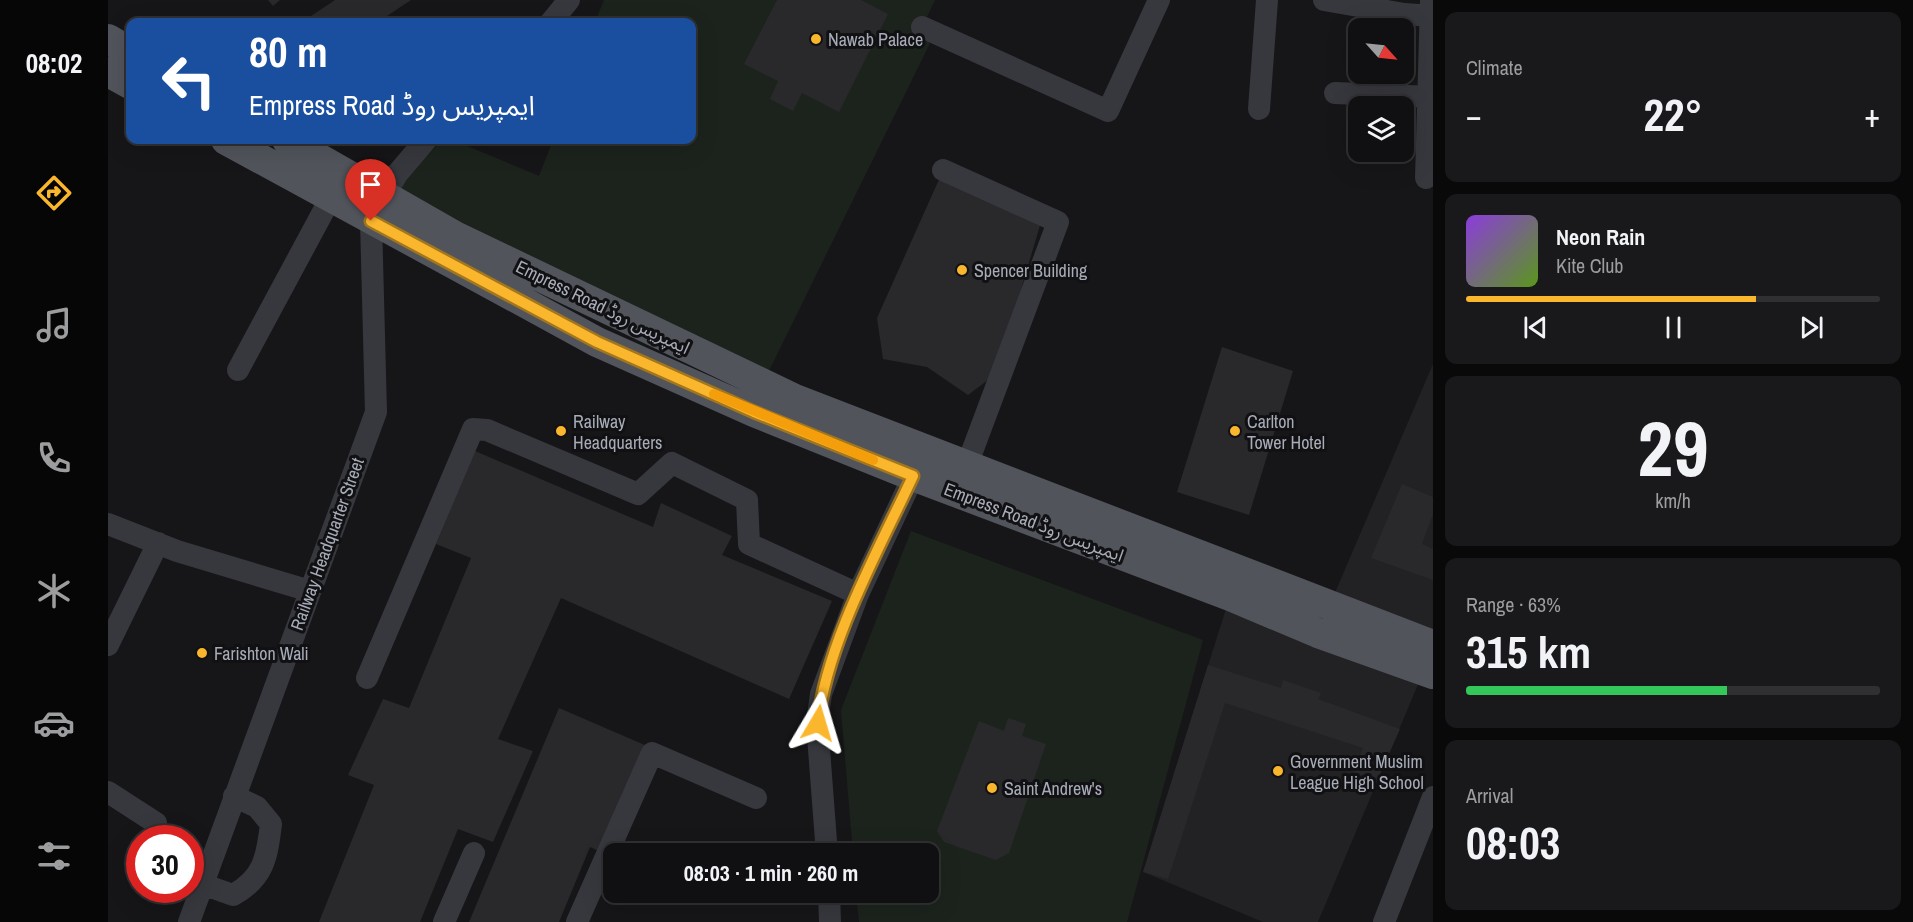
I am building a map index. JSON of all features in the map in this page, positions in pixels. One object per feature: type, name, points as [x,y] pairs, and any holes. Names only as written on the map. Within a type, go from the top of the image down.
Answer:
[{"type":"main road","points":[[108,39],[126,50]]},
{"type":"main road","points":[[108,72],[126,82]]},
{"type":"main road","name":"Empress Road ایمپریس روڈ","points":[[233,144],[330,199],[597,342],[754,412],[913,476],[1230,596],[1318,633],[1433,674]]},
{"type":"main road","name":"Empress Road ایمپریس روڈ","points":[[294,144],[387,195],[454,236],[795,399],[1433,645]]},
{"type":"street","points":[[554,18],[569,0]]},
{"type":"street","points":[[922,27],[1108,111],[1159,0]]},
{"type":"street","points":[[1259,109],[1267,0]]},
{"type":"street","points":[[1324,0],[1404,14],[1431,11],[1431,97],[1426,178]]},
{"type":"street","points":[[1335,93],[1431,97]]},
{"type":"street","points":[[371,221],[398,174],[423,144]]},
{"type":"street","points":[[943,170],[1058,222],[967,465]]},
{"type":"street","points":[[238,370],[330,199]]},
{"type":"street","name":"Railway Headquarter Street","points":[[204,879],[376,412],[371,221]]},
{"type":"street","points":[[367,678],[473,429],[487,430],[638,494],[672,463],[747,500],[749,544],[858,594]]},
{"type":"street","points":[[826,843],[818,723],[820,704],[858,594],[926,450]]},
{"type":"street","points":[[108,524],[158,543],[310,591]]},
{"type":"street","points":[[108,645],[158,543]]},
{"type":"street","points":[[577,922],[652,753],[756,798]]},
{"type":"street","points":[[108,792],[156,823]]},
{"type":"street","points":[[204,886],[233,895],[251,885],[267,856],[271,824],[257,807],[234,796]]},
{"type":"street","points":[[1384,922],[1433,797]]},
{"type":"street","points":[[444,922],[474,852]]},
{"type":"street","name":"Railway Headquarter Street","points":[[189,922],[196,903]]},
{"type":"street","points":[[829,903],[830,922]]},
{"type":"shaded area","points":[[604,0],[935,0],[922,27],[935,33],[764,381],[366,221],[438,144],[463,144],[539,176],[551,144],[696,144],[696,18],[597,18]]},
{"type":"shaded area","name":"Government Muslim League High School","points":[[1433,364],[1433,679],[1422,675],[1318,922],[1263,922],[1143,872],[1230,596],[1319,630]]},
{"type":"shaded area","points":[[911,531],[1203,640],[1127,922],[859,922],[857,903],[939,903],[939,843],[852,843],[841,710]]},
{"type":"building","points":[[268,0],[280,0],[273,6]]},
{"type":"building","points":[[335,0],[411,0],[384,18],[308,18]]},
{"type":"building","name":"Nawab Palace","points":[[777,0],[861,0],[888,14],[839,112],[802,93],[793,111],[770,99],[778,81],[744,64]]},
{"type":"building","name":"Spencer Building","points":[[941,175],[1041,222],[996,374],[968,395],[927,367],[883,359],[877,318]]},
{"type":"building","name":"Carlton Tower Hotel","points":[[1222,347],[1293,371],[1249,515],[1177,492]]},
{"type":"building","points":[[475,451],[653,527],[661,503],[732,536],[722,555],[832,601],[789,699],[561,598],[498,739],[533,751],[493,842],[458,829],[420,922],[319,922],[374,785],[348,775],[383,699],[409,708],[471,558],[436,544]]},
{"type":"building","points":[[1402,484],[1433,497],[1433,514],[1422,544],[1433,549],[1433,580],[1371,558]]},
{"type":"building","points":[[1208,665],[1281,688],[1283,680],[1321,693],[1318,699],[1400,729],[1377,781],[1352,771],[1363,748],[1225,703],[1168,879],[1143,872]]},
{"type":"building","points":[[559,708],[647,746],[607,843],[603,843],[603,853],[590,847],[559,922],[469,922]]},
{"type":"building","name":"Saint Andrew's","points":[[1008,718],[1026,724],[1022,736],[1046,744],[1009,853],[996,860],[944,842],[937,831],[979,721],[1004,731]]},
{"type":"slow traffic","points":[[714,394],[873,460]]},
{"type":"place","name":"Nawab Palace","points":[[816,39]]},
{"type":"place","name":"Spencer Building","points":[[962,270]]},
{"type":"place","name":"Railway Headquarters","points":[[561,431]]},
{"type":"place","name":"Carlton Tower Hotel","points":[[1235,431]]},
{"type":"place","name":"Farishton Wali","points":[[202,653]]},
{"type":"place","name":"Government Muslim League High School","points":[[1278,771]]},
{"type":"place","name":"Saint Andrew's","points":[[992,788]]},
{"type":"route","points":[[371,221],[597,342],[754,412],[913,476],[858,594],[821,694],[818,723]]}]
